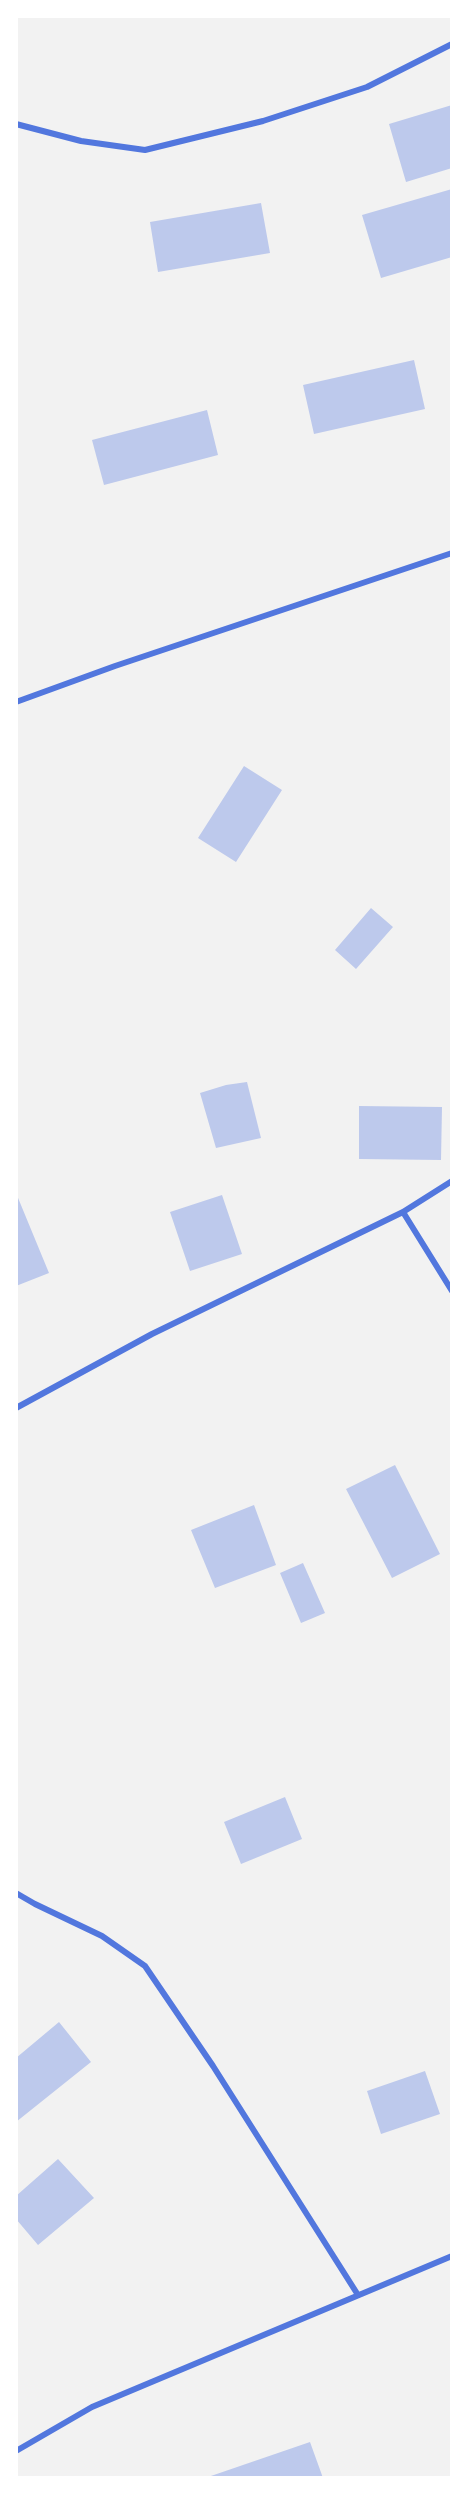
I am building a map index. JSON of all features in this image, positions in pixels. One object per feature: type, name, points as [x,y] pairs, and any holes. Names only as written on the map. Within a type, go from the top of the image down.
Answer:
[{"type":"street","points":[[16,124],[81,141],[146,150],[263,121],[367,87],[452,44]]},
{"type":"street","points":[[16,702],[115,666],[452,553]]},
{"type":"street","points":[[16,1408],[152,1334],[403,1212],[452,1181]]},
{"type":"street","points":[[403,1212],[452,1291]]},
{"type":"street","points":[[16,1893],[102,1936],[145,1966],[213,2066],[358,2295]]},
{"type":"street","points":[[16,2451],[92,2407],[452,2256]]},
{"type":"building","points":[[452,105],[452,168],[406,182],[389,124]]},
{"type":"building","points":[[452,189],[452,257],[381,278],[362,215]]},
{"type":"building","points":[[261,203],[270,253],[158,272],[150,222]]},
{"type":"building","points":[[414,360],[425,409],[314,434],[303,385]]},
{"type":"building","points":[[207,410],[218,455],[104,485],[92,440]]},
{"type":"building","points":[[244,766],[282,790],[236,862],[198,838]]},
{"type":"building","points":[[371,908],[393,927],[356,969],[335,950]]},
{"type":"building","points":[[247,1082],[261,1138],[216,1148],[200,1093],[226,1085]]},
{"type":"building","points":[[359,1106],[442,1107],[441,1160],[359,1159]]},
{"type":"building","points":[[16,1193],[49,1273],[16,1286]]},
{"type":"building","points":[[222,1195],[242,1254],[190,1271],[170,1212]]},
{"type":"building","points":[[395,1465],[440,1554],[392,1578],[346,1489]]},
{"type":"building","points":[[254,1505],[276,1565],[215,1588],[191,1530]]},
{"type":"building","points":[[303,1563],[325,1613],[301,1623],[280,1573]]},
{"type":"building","points":[[285,1797],[302,1839],[241,1864],[224,1822]]},
{"type":"building","points":[[59,2022],[91,2062],[16,2122],[16,2058]]},
{"type":"building","points":[[425,2071],[440,2114],[381,2134],[367,2091]]},
{"type":"building","points":[[58,2159],[94,2198],[38,2245],[16,2219],[16,2196]]},
{"type":"building","points":[[310,2442],[323,2478],[208,2478],[208,2477]]}]
